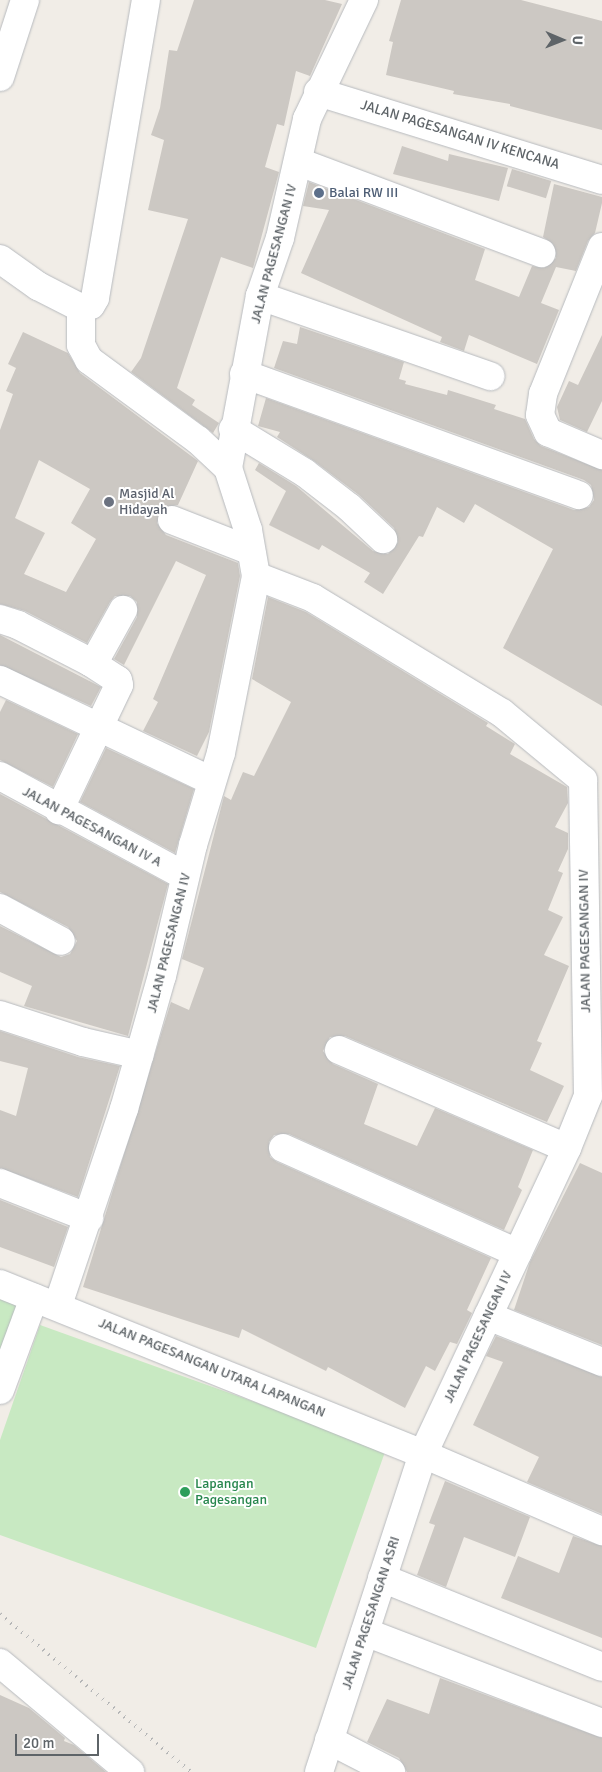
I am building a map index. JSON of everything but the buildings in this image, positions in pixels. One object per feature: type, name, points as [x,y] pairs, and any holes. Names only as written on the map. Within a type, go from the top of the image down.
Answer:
[{"type":"street","points":[[0,77],[25,0]]},
{"type":"street","points":[[81,322],[95,298],[146,0]]},
{"type":"street","name":"JALAN PAGESANGAN IV","points":[[0,1390],[89,1218],[140,1055],[210,780],[221,753],[254,563],[230,448],[244,374],[260,296],[280,238],[299,162],[307,118],[364,0]]},
{"type":"street","name":"JALAN PAGESANGAN IV KENCANA","points":[[318,92],[602,180]]},
{"type":"street","points":[[299,162],[541,253]]},
{"type":"street","points":[[602,247],[543,394],[540,415],[548,432],[602,455]]},
{"type":"street","points":[[0,259],[38,286],[81,322],[89,360],[214,453],[230,448],[305,473],[349,507],[383,539]]},
{"type":"street","points":[[260,296],[490,376]]},
{"type":"street","points":[[244,374],[579,496]]},
{"type":"street","points":[[172,520],[254,563]]},
{"type":"street","name":"JALAN PAGESANGAN IV","points":[[254,563],[502,713],[592,787],[588,1096],[567,1148],[423,1454]]},
{"type":"street","points":[[90,662],[97,656],[122,610]]},
{"type":"street","points":[[0,619],[18,625],[90,662],[118,680],[119,686],[59,810]]},
{"type":"street","points":[[0,680],[210,780]]},
{"type":"street","name":"JALAN PAGESANGAN IV A","points":[[3,786],[59,810],[185,876]]},
{"type":"street","points":[[0,908],[61,941]]},
{"type":"street","points":[[0,1014],[83,1042],[140,1055]]},
{"type":"street","points":[[339,1050],[567,1148]]},
{"type":"street","points":[[283,1148],[518,1254]]},
{"type":"street","points":[[0,1183],[89,1218]]},
{"type":"street","name":"JALAN PAGESANGAN UTARA LAPANGAN","points":[[0,1284],[423,1454],[602,1531]]},
{"type":"street","points":[[488,1316],[602,1362]]},
{"type":"street","name":"JALAN PAGESANGAN ASRI","points":[[318,1772],[423,1454]]},
{"type":"street","points":[[382,1578],[602,1667]]},
{"type":"street","points":[[365,1632],[602,1723]]},
{"type":"street","points":[[0,1663],[130,1772]]},
{"type":"street","points":[[329,1740],[391,1772]]},
{"type":"green space","points":[[0,1299],[17,1305],[0,1352]]},
{"type":"green space","name":"Lapangan Pagesangan","points":[[40,1325],[386,1449],[316,1648],[0,1535],[0,1440]]},
{"type":"railway","points":[[0,1614],[191,1772]]},
{"type":"place","name":"Balai RW III","points":[[319,193]]},
{"type":"place","name":"Masjid Al Hidayah","points":[[109,502]]},
{"type":"place","name":"Lapangan Pagesangan","points":[[185,1492]]}]
